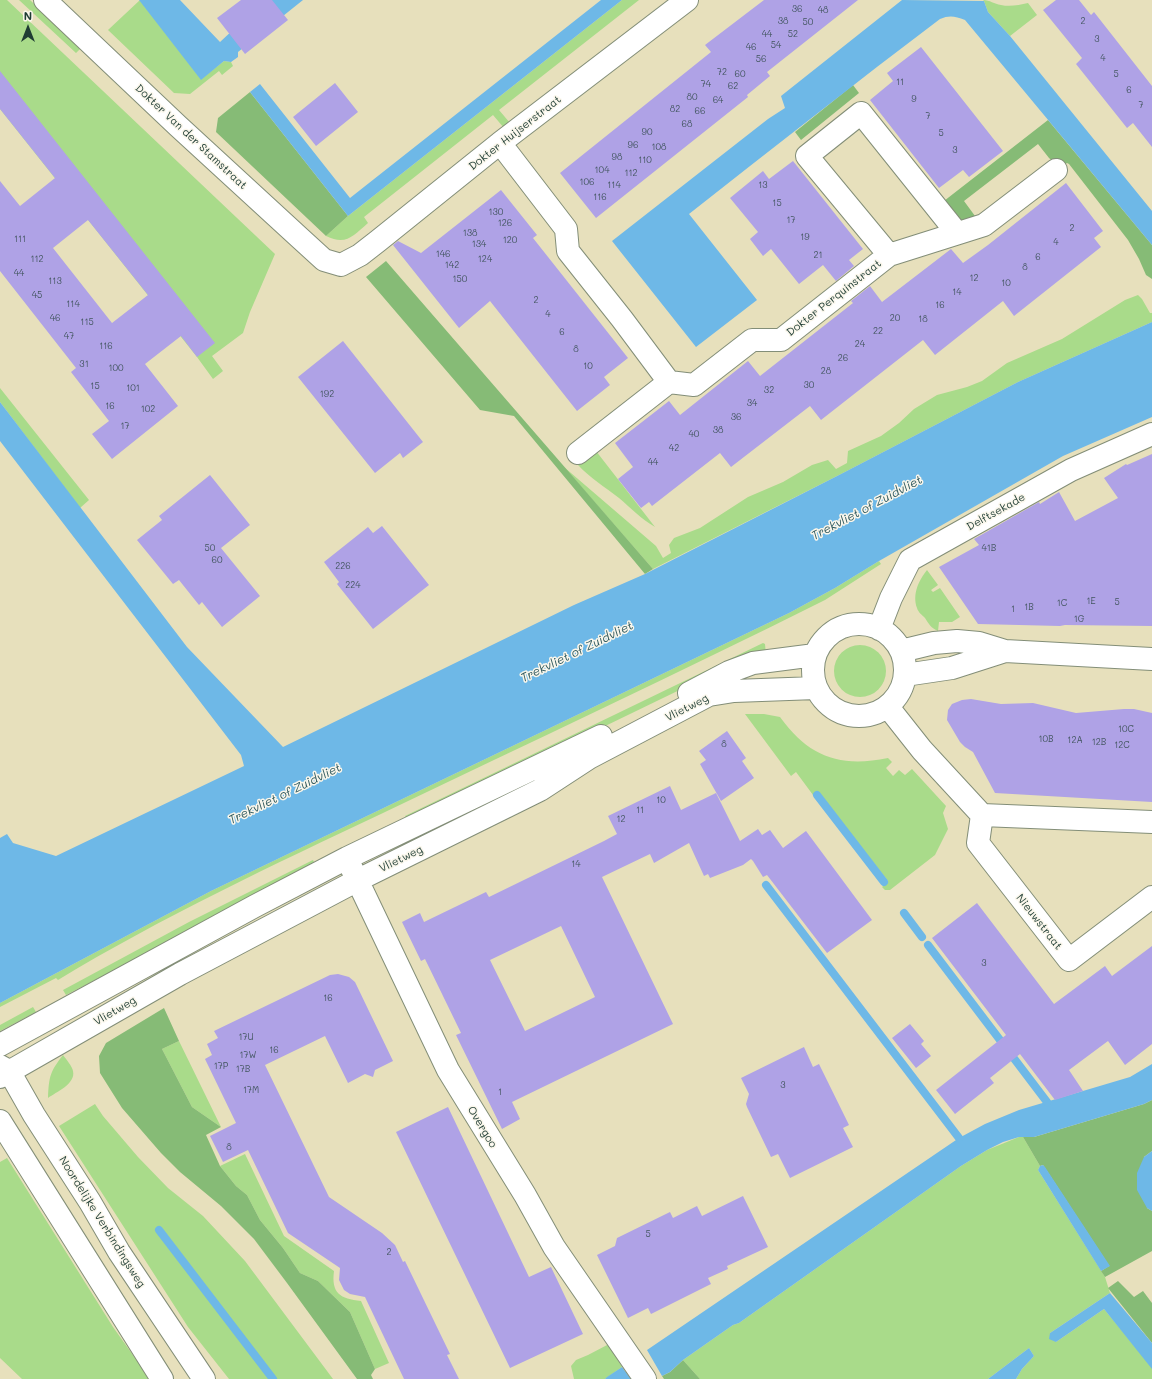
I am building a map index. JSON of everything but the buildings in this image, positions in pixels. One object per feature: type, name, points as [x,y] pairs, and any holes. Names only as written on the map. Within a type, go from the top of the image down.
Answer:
[{"type":"street","name":"Dokter Van der Stamstraat","points":[[46,0],[178,126],[301,240],[324,260],[341,265]]},
{"type":"street","name":"Dokter Huijserstraat","points":[[341,265],[360,255],[500,144],[687,0]]},
{"type":"street","name":"Dokter Perquinstraat","points":[[889,255],[807,156],[861,113],[957,233]]},
{"type":"street","points":[[500,144],[566,229],[568,251],[622,319],[669,382],[578,453]]},
{"type":"street","name":"Dokter Perquinstraat","points":[[669,382],[694,385],[752,340],[781,340],[889,255],[984,225],[1056,170]]},
{"type":"street","name":"Delftsekade","points":[[879,629],[891,598],[910,560],[1071,470],[1152,434]]},
{"type":"street","points":[[860,624],[879,629],[892,638],[901,651],[905,675],[900,692],[888,707],[868,716],[858,717],[837,712],[828,706],[821,698],[816,688],[812,671],[815,655],[825,638],[841,627],[860,624]]},
{"type":"street","points":[[901,651],[934,643],[957,641],[979,643],[1005,652],[1152,659]]},
{"type":"street","points":[[905,675],[952,668],[1005,652]]},
{"type":"street","name":"Vlietweg","points":[[0,1045],[255,906],[347,858],[641,717],[728,672],[753,663],[815,655]]},
{"type":"street","name":"Vlietweg","points":[[3,1071],[180,974],[358,880],[540,790],[589,758],[710,695],[734,691],[816,688]]},
{"type":"street","points":[[888,707],[922,750],[982,815],[1152,822]]},
{"type":"street","name":"Nieuwstraat","points":[[982,815],[978,843],[1069,960],[1152,897]]},
{"type":"street","name":"Overgoo","points":[[347,858],[448,1070],[525,1195],[554,1247],[645,1379]]},
{"type":"street","name":"Noordelijke Verbindingsweg","points":[[3,1071],[34,1115],[90,1202],[119,1252],[204,1379]]},
{"type":"street","points":[[0,1121],[162,1379]]},
{"type":"green space","points":[[0,0],[7,0],[275,254],[250,312],[243,333],[212,356],[223,371],[213,379],[0,109]]},
{"type":"green space","points":[[19,0],[30,0],[81,48],[76,53]]},
{"type":"green space","points":[[140,0],[201,79],[224,61],[231,62],[233,66],[222,75],[219,71],[190,94],[174,93],[108,30]]},
{"type":"green space","points":[[622,0],[639,0],[499,110],[510,123],[504,128],[493,115],[364,217],[368,223],[349,238],[339,240],[326,236],[348,216]]},
{"type":"green space","points":[[983,0],[1008,6],[1028,3],[1037,15],[1010,36],[988,12]]},
{"type":"green space","points":[[853,85],[859,93],[801,140],[795,132]]},
{"type":"green space","points":[[250,92],[348,216],[326,236],[216,132],[218,118]]},
{"type":"green space","points":[[1048,120],[1152,245],[1152,279],[1146,275],[1128,240],[1069,164],[1067,163],[1060,168],[1049,158],[1038,144],[964,201],[975,216],[966,225],[963,225],[944,201]]},
{"type":"green space","points":[[386,261],[653,569],[645,574],[514,416],[480,410],[366,277]]},
{"type":"green space","points":[[1138,295],[1150,313],[1152,313],[1152,322],[1018,382],[653,569],[564,467],[656,546],[663,558],[671,553],[669,545],[674,538],[700,528],[748,497],[783,482],[812,465],[828,460],[836,469],[847,463],[848,451],[881,436],[899,423],[914,409],[937,395],[967,387],[982,381],[1007,363],[1062,339],[1125,300]]},
{"type":"green space","points":[[0,388],[89,500],[80,508],[0,402]]},
{"type":"green space","points":[[596,451],[655,527],[578,465]]},
{"type":"green space","points":[[879,561],[881,564],[825,600],[660,681],[259,872],[137,935],[58,980],[56,978],[0,1007],[0,1003],[211,891],[789,613],[835,588]]},
{"type":"green space","points":[[927,570],[938,585],[931,590],[933,592],[940,588],[960,617],[952,622],[939,622],[938,631],[929,624],[919,612],[915,598],[921,578]]},
{"type":"green space","points":[[763,643],[765,644],[766,655],[725,668],[407,822],[405,816]]},
{"type":"green space","points":[[855,645],[865,645],[879,652],[886,666],[886,676],[879,690],[865,697],[855,697],[845,693],[838,686],[834,676],[834,666],[838,656],[845,649]]},
{"type":"green space","points":[[745,714],[764,714],[780,717],[802,742],[827,756],[840,760],[855,761],[871,761],[888,758],[892,762],[886,768],[893,776],[899,770],[905,775],[912,769],[946,806],[943,813],[948,829],[935,855],[890,890],[885,890],[882,887],[888,881],[817,792],[813,795],[796,772],[791,776]]},
{"type":"green space","points":[[313,860],[316,866],[66,995],[63,990],[189,922]]},
{"type":"green space","points":[[33,1007],[36,1012],[0,1031],[0,1025]]},
{"type":"green space","points":[[164,1008],[179,1041],[162,1049],[192,1107],[221,1127],[206,1135],[220,1166],[236,1186],[247,1195],[260,1220],[283,1248],[300,1273],[318,1281],[350,1312],[375,1369],[371,1375],[373,1379],[357,1379],[254,1239],[221,1206],[180,1172],[161,1153],[122,1108],[100,1073],[99,1056],[106,1043]]},
{"type":"green space","points":[[179,1041],[221,1127],[192,1107],[162,1049]]},
{"type":"green space","points":[[63,1055],[73,1071],[73,1076],[69,1084],[48,1098],[51,1075],[55,1066]]},
{"type":"green space","points":[[1152,1100],[1152,1151],[1144,1157],[1147,1208],[1152,1211],[1152,1251],[1105,1277],[1101,1271],[1109,1266],[1043,1165],[1040,1166],[1023,1137],[1034,1137],[1144,1104]]},
{"type":"green space","points":[[95,1104],[103,1116],[138,1157],[168,1188],[203,1216],[245,1261],[333,1379],[229,1379],[188,1327],[59,1126]]},
{"type":"green space","points":[[1019,1137],[1023,1137],[1040,1166],[1038,1170],[1105,1277],[1110,1293],[1050,1333],[1056,1342],[1104,1309],[1152,1367],[1152,1379],[1016,1379],[1022,1369],[1034,1356],[1029,1348],[988,1379],[700,1379],[683,1360],[733,1325],[739,1323],[961,1166],[987,1150]]},
{"type":"green space","points":[[245,1154],[284,1236],[334,1271],[334,1285],[338,1294],[348,1299],[361,1301],[389,1363],[375,1369],[350,1312],[318,1281],[300,1273],[283,1248],[260,1220],[247,1195],[236,1186],[220,1166]]},
{"type":"green space","points":[[7,1158],[113,1327],[150,1379],[22,1379],[0,1358],[0,1162]]},
{"type":"green space","points":[[1118,1281],[1134,1297],[1143,1291],[1152,1303],[1152,1343],[1108,1288]]},
{"type":"green space","points":[[609,1344],[622,1367],[605,1379],[574,1379],[571,1366],[576,1360]]},
{"type":"green space","points":[[683,1360],[700,1379],[664,1379],[662,1376],[670,1372]]},
{"type":"water","points":[[139,0],[180,0],[220,42],[265,0],[303,0],[238,52],[238,57],[231,62],[224,61],[201,80]]},
{"type":"water","points":[[601,0],[622,0],[348,216],[250,92],[260,84],[350,198]]},
{"type":"water","points":[[902,0],[984,1],[988,12],[1010,36],[1152,211],[1152,245],[965,20],[955,17],[946,17],[940,19],[908,43],[689,214],[757,300],[696,347],[612,241],[768,119],[785,108],[781,96]]},
{"type":"water","name":"Trekvliet of Zuidvliet","points":[[1152,322],[1152,417],[1063,456],[789,613],[211,891],[0,1003],[0,838],[7,834],[13,843],[56,856],[244,766],[241,755],[0,441],[0,402],[187,647],[283,747],[574,605],[645,574],[1018,382]]},
{"type":"water","points":[[1152,1064],[1152,1100],[1144,1104],[1034,1137],[1019,1137],[1003,1142],[987,1150],[961,1166],[739,1323],[733,1325],[683,1360],[670,1372],[662,1376],[647,1350],[959,1138],[985,1124],[1019,1110],[1130,1077]]},
{"type":"water","points":[[1152,1151],[1152,1211],[1147,1208],[1137,1190],[1137,1173],[1144,1157]]},
{"type":"water","points":[[1043,1165],[1110,1266],[1101,1271],[1038,1170],[1040,1166]]},
{"type":"water","points":[[1110,1293],[1152,1343],[1152,1369],[1104,1309],[1056,1342],[1049,1339],[1050,1333]]},
{"type":"water","points":[[1029,1348],[1034,1356],[1022,1369],[1016,1379],[988,1379]]},
{"type":"water","points":[[622,1367],[631,1379],[605,1379],[607,1377]]},
{"type":"waterway","points":[[817,795],[884,882]]},
{"type":"waterway","points":[[766,885],[959,1138]]},
{"type":"waterway","points":[[904,913],[922,937]]},
{"type":"waterway","points":[[928,945],[1047,1102]]},
{"type":"waterway","points":[[159,1230],[273,1379]]}]
